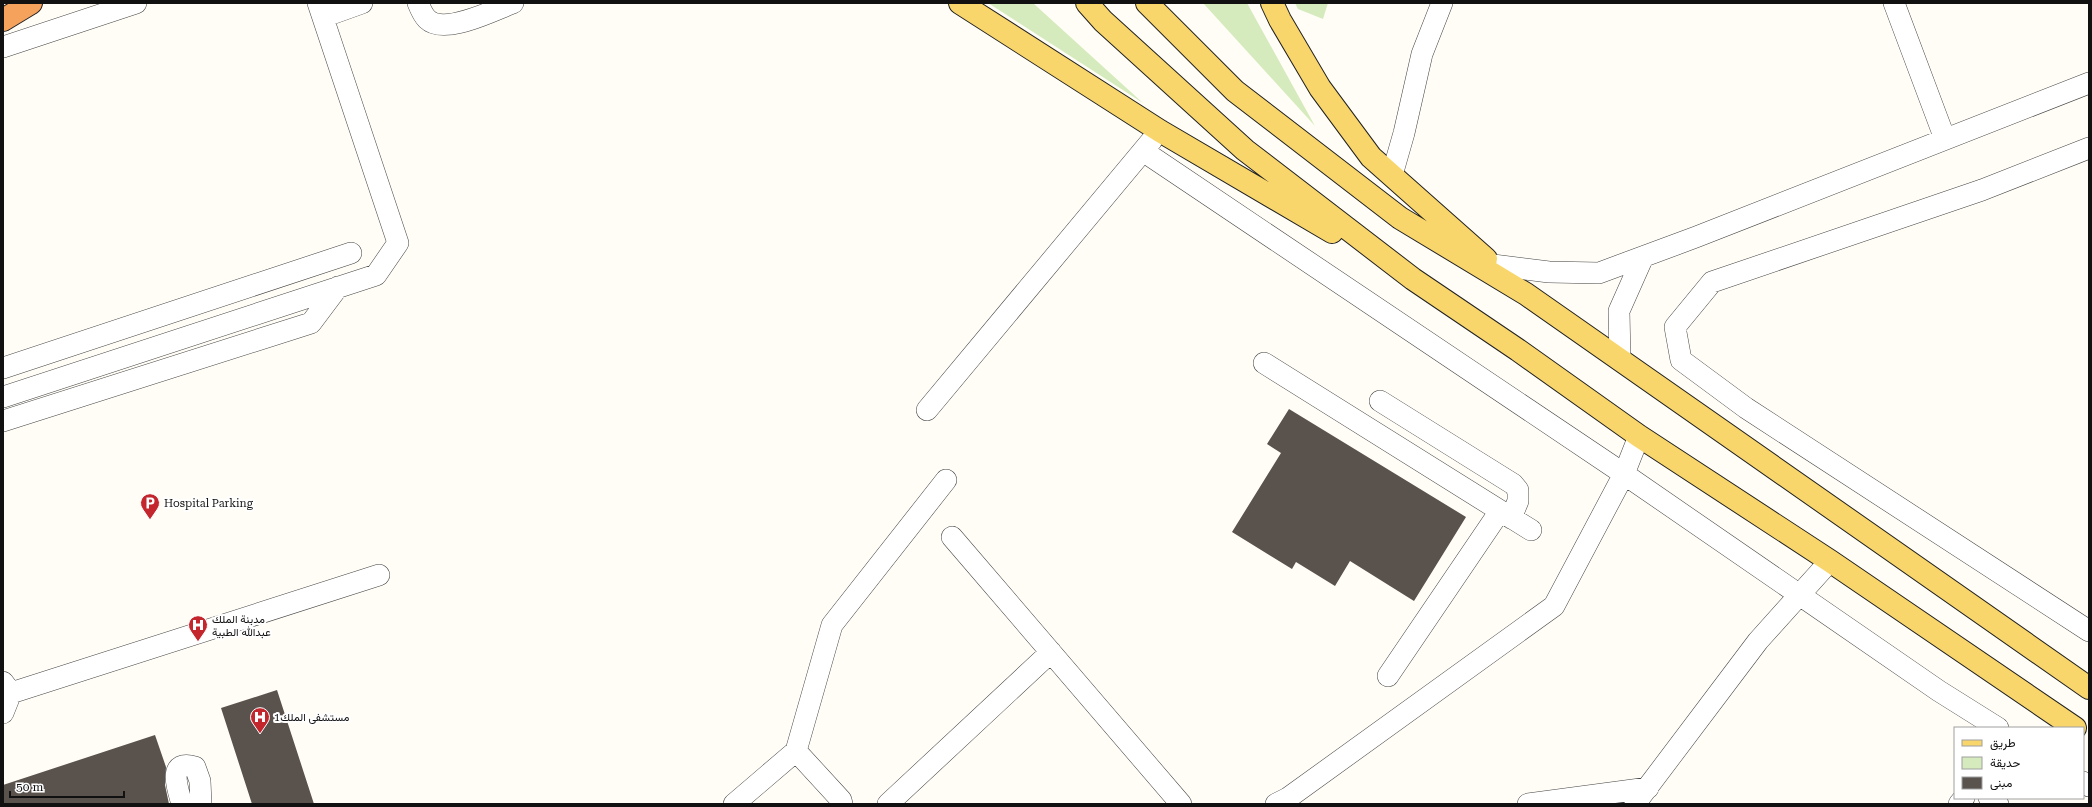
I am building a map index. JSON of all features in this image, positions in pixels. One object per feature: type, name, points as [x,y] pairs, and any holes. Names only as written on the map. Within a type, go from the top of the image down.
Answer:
[{"type":"highway","points":[[3,9],[22,3]]},
{"type":"highway","points":[[3,20],[31,3]]},
{"type":"main road","points":[[960,3],[1160,130],[1413,279]]},
{"type":"main road","points":[[1087,3],[1103,21],[1245,150],[1413,279],[1518,350],[1639,436],[1830,562],[2074,727]]},
{"type":"main road","points":[[1147,3],[1235,91],[1400,218],[1526,294],[2089,688]]},
{"type":"main road","points":[[1272,3],[1280,20],[1320,88],[1371,157],[1526,294]]},
{"type":"street","points":[[3,47],[136,3]]},
{"type":"street","points":[[3,397],[376,275],[398,243],[321,10],[362,3]]},
{"type":"street","points":[[418,3],[427,20],[438,25],[453,25],[511,3]]},
{"type":"street","points":[[1392,175],[1404,133],[1422,54],[1442,3]]},
{"type":"street","points":[[1894,3],[1945,139]]},
{"type":"street","points":[[1493,265],[1549,272],[1599,273],[2089,83]]},
{"type":"street","points":[[927,410],[1160,130]]},
{"type":"street","points":[[2089,148],[1982,190],[1712,282],[1675,327],[1681,360],[1746,408],[2089,631]]},
{"type":"street","points":[[1143,151],[1624,474],[1939,691],[1996,727]]},
{"type":"street","points":[[3,368],[351,253]]},
{"type":"street","points":[[1620,360],[1619,311],[1643,257]]},
{"type":"street","points":[[3,421],[311,323],[338,287]]},
{"type":"street","points":[[1264,363],[1530,530]]},
{"type":"street","points":[[1380,401],[1513,484],[1518,490],[1518,501],[1505,514],[1388,676]]},
{"type":"street","points":[[1276,804],[1288,798],[1554,606],[1624,474],[1639,436]]},
{"type":"street","points":[[734,804],[796,751],[832,624],[946,480]]},
{"type":"street","points":[[952,537],[1181,804]]},
{"type":"street","points":[[1635,804],[1758,641],[1830,562]]},
{"type":"street","points":[[3,712],[7,687],[379,575]]},
{"type":"street","points":[[901,800],[1051,652]]},
{"type":"street","points":[[796,751],[841,800],[842,804]]},
{"type":"street","points":[[182,804],[176,783],[176,772],[180,767],[188,765],[195,767],[200,781],[200,804]]},
{"type":"street","points":[[1528,804],[1648,788]]},
{"type":"green space","points":[[988,3],[1033,3],[1143,103]]},
{"type":"green space","points":[[1203,3],[1247,3],[1315,126]]},
{"type":"green space","points":[[1295,3],[1328,3],[1323,19],[1298,9]]},
{"type":"building","points":[[1289,409],[1466,517],[1414,601],[1350,561],[1335,586],[1296,562],[1292,569],[1232,532],[1281,453],[1267,444]]},
{"type":"building","points":[[277,690],[314,804],[252,804],[221,708]]},
{"type":"building","points":[[155,735],[166,767],[165,785],[169,804],[3,804],[3,785]]},
{"type":"place","name":"Hospital Parking","points":[[150,520]]},
{"type":"place","name":"مدينة الملك عبدالله الطبية","points":[[198,642]]},
{"type":"place","name":"مستشفى الملك1","points":[[260,734]]}]
